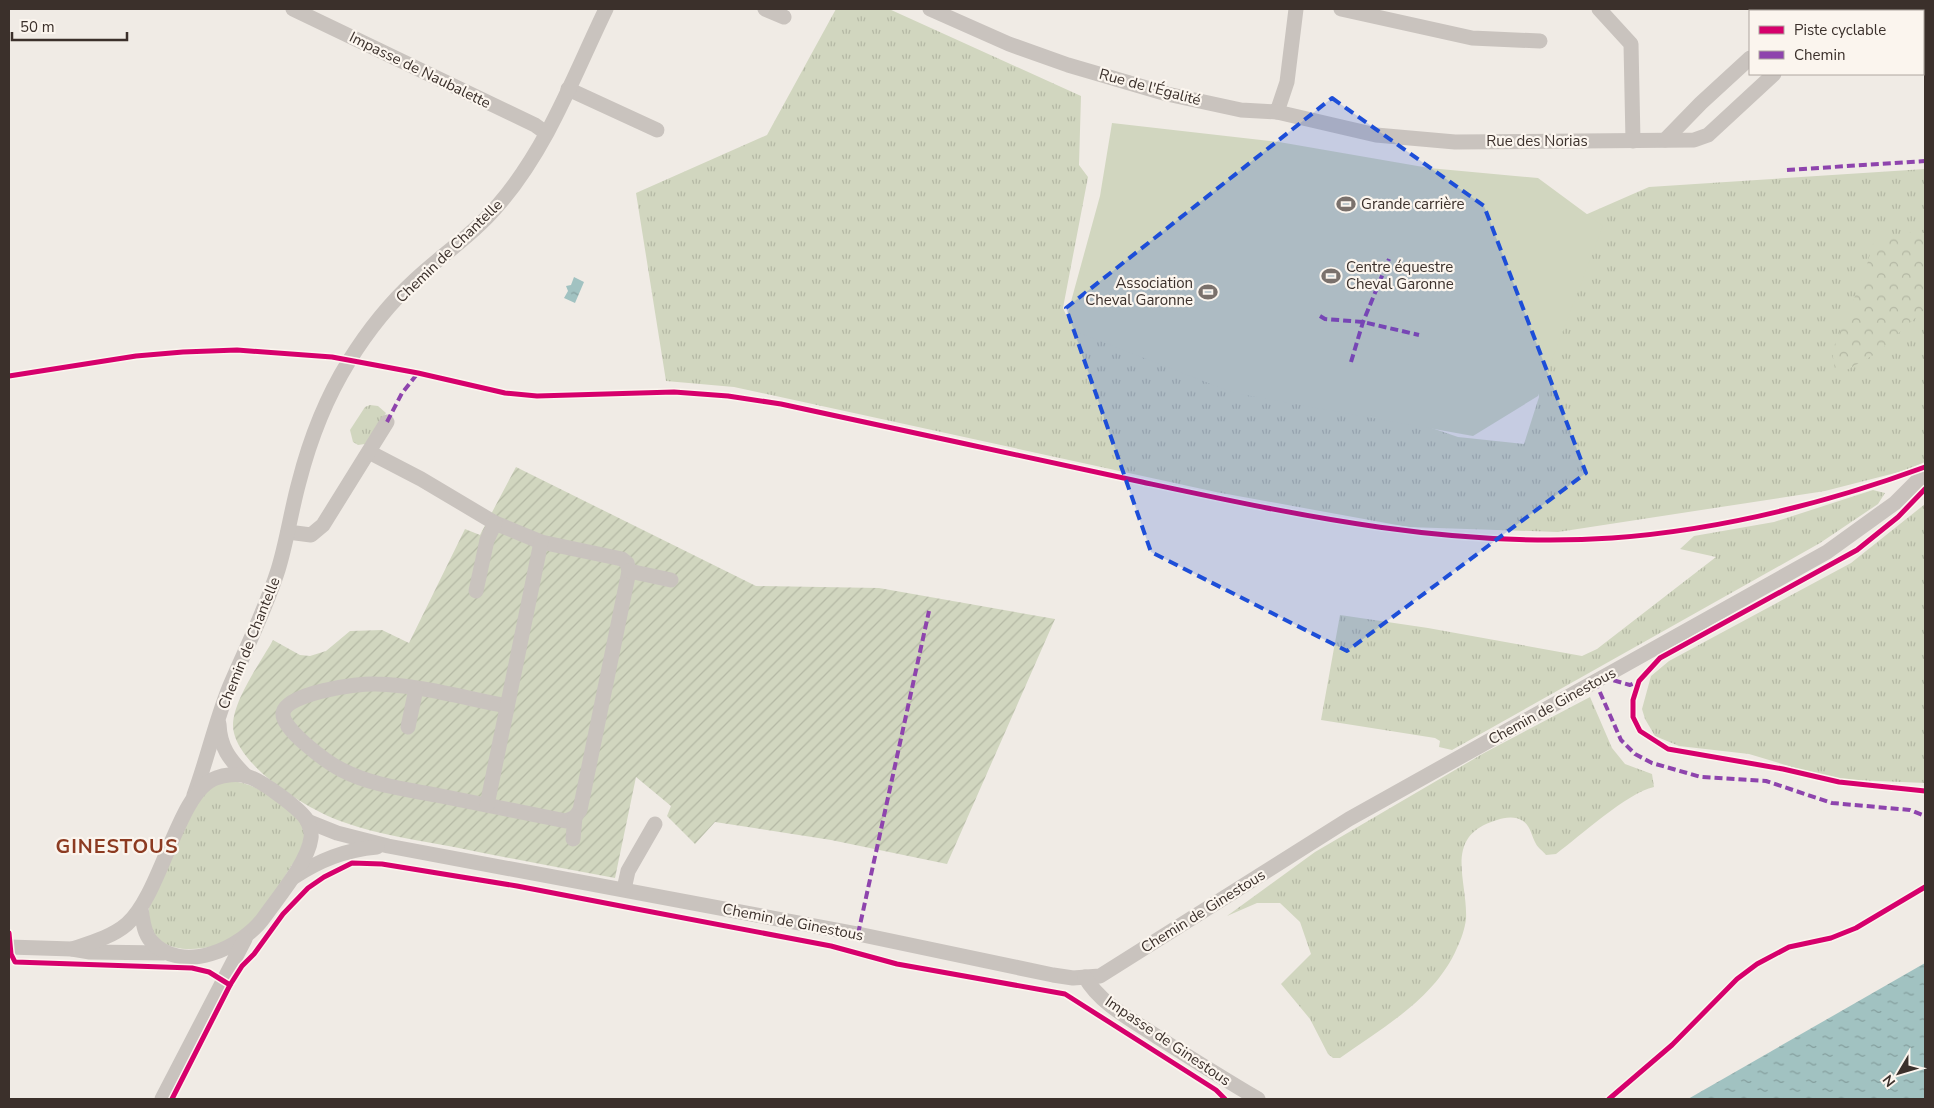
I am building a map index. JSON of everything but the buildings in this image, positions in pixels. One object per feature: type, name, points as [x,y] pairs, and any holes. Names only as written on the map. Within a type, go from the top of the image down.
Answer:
[{"type":"street","name":"Impasse de Naubalette","points":[[293,9],[535,125],[546,133]]},
{"type":"street","name":"Chemin de Chantelle","points":[[194,795],[218,719],[266,605],[288,532],[298,482],[326,402],[349,361],[377,322],[414,280],[471,233],[500,204],[530,162],[568,89],[606,9]]},
{"type":"street","points":[[765,9],[784,17]]},
{"type":"street","name":"Rue de l'Égalité","points":[[930,9],[1009,44],[1068,65],[1167,94],[1241,110],[1277,112]]},
{"type":"street","points":[[1277,112],[1287,82],[1296,9]]},
{"type":"street","points":[[1341,9],[1472,38],[1540,41]]},
{"type":"street","points":[[1599,9],[1631,44],[1633,141]]},
{"type":"street","points":[[1665,140],[1701,102],[1749,59]]},
{"type":"street","name":"Rue des Norias","points":[[1277,112],[1376,135],[1455,142],[1694,140],[1708,135],[1773,75]]},
{"type":"street","points":[[568,89],[657,130]]},
{"type":"street","points":[[288,532],[312,535],[323,525],[387,422]]},
{"type":"street","points":[[369,452],[421,479],[496,523],[541,542],[622,559],[627,563],[629,571],[573,838]]},
{"type":"street","name":"Chemin de Ginestous","points":[[72,949],[112,934],[126,925],[141,909],[194,795],[214,778],[227,775],[246,776],[267,788],[307,821],[337,833],[388,846],[858,934],[1053,975],[1084,978],[1100,976],[1349,819],[1827,552],[1895,502],[1925,473]]},
{"type":"street","points":[[476,591],[487,540],[496,523]]},
{"type":"street","points":[[487,805],[541,542]]},
{"type":"street","points":[[629,571],[671,580]]},
{"type":"street","points":[[507,706],[416,689],[375,684],[296,698],[288,704],[283,714],[285,723],[296,735],[340,769],[371,782],[566,820],[576,817]]},
{"type":"street","points":[[408,727],[416,689]]},
{"type":"street","name":"Chemin de Chantelle","points":[[218,719],[220,739],[224,751],[246,776]]},
{"type":"street","name":"Chemin de Ginestous","points":[[9,947],[72,949],[90,952],[164,953],[184,956],[207,955],[225,949],[246,936],[262,920],[290,880],[308,851],[312,836],[307,821]]},
{"type":"street","points":[[624,889],[628,871],[655,824]]},
{"type":"street","name":"Chemin de Ginestous","points":[[290,880],[312,865],[334,855],[354,849],[388,846]]},
{"type":"street","points":[[141,909],[143,925],[150,940],[164,953]]},
{"type":"street","points":[[162,1099],[246,936]]},
{"type":"street","points":[[207,955],[216,962],[223,979]]},
{"type":"street","name":"Impasse de Ginestous","points":[[1084,978],[1106,1002],[1208,1070],[1258,1099]]},
{"type":"highlighted area","points":[[1332,98],[1484,206],[1586,473],[1347,651],[1151,552],[1066,308]]},
{"type":"green space","points":[[836,9],[889,9],[1081,96],[1079,165],[1088,177],[1063,308],[1070,324],[1344,398],[1458,437],[1524,444],[1539,397],[1536,372],[1569,222],[1649,187],[1925,169],[1925,462],[1903,471],[1825,491],[1558,532],[1408,527],[1216,492],[734,387],[666,381],[636,193],[767,135]]},
{"type":"green space","name":"Centre équestre Cheval Garonne","points":[[1112,123],[1279,142],[1429,168],[1538,178],[1603,226],[1538,396],[1473,436],[1234,393],[1064,327],[1100,196]]},
{"type":"green space","points":[[1914,232],[1925,233],[1925,309],[1877,353],[1836,376],[1832,351],[1864,275],[1874,240]]},
{"type":"green space","points":[[370,405],[378,406],[386,413],[365,444],[358,445],[353,442],[350,430],[365,407]]},
{"type":"green space","points":[[516,467],[756,586],[879,588],[1055,619],[947,864],[831,840],[715,822],[695,844],[667,816],[671,806],[636,777],[615,878],[398,837],[357,827],[313,808],[279,787],[263,774],[240,747],[234,733],[233,723],[235,711],[246,685],[273,640],[300,655],[310,656],[326,651],[350,631],[382,630],[409,643],[465,529],[480,535]]},
{"type":"green space","points":[[1873,490],[1885,493],[1878,504],[1820,543],[1452,750],[1439,747],[1440,741],[1435,738],[1321,720],[1340,615],[1428,628],[1582,656],[1597,649],[1716,557],[1680,549],[1694,536],[1774,522]]},
{"type":"green space","points":[[1925,504],[1925,783],[1832,779],[1749,754],[1679,746],[1655,736],[1645,719],[1642,709],[1651,676],[1669,661],[1851,563]]},
{"type":"green space","points":[[1590,697],[1612,748],[1625,764],[1652,774],[1654,787],[1631,797],[1617,806],[1556,854],[1546,855],[1537,845],[1528,826],[1520,819],[1503,818],[1480,827],[1469,837],[1464,848],[1462,875],[1466,919],[1460,941],[1447,966],[1422,997],[1406,1011],[1340,1058],[1333,1058],[1328,1054],[1310,1019],[1281,984],[1311,954],[1300,922],[1280,903],[1257,903],[1227,916],[1315,852],[1484,753]]},
{"type":"green space","points":[[230,781],[251,786],[271,796],[289,810],[305,826],[304,846],[266,908],[243,933],[219,945],[189,949],[174,947],[162,942],[153,933],[149,920],[150,902],[196,801],[216,784]]},
{"type":"water","points":[[574,277],[584,282],[575,303],[564,298],[568,291],[566,286],[571,285]]},
{"type":"water","points":[[1925,963],[1925,1099],[1688,1099]]},
{"type":"marked path","points":[[1787,170],[1925,161]]},
{"type":"marked path","points":[[1351,362],[1363,322],[1389,259]]},
{"type":"marked path","points":[[1320,316],[1325,319],[1363,322],[1419,335]]},
{"type":"marked path","points":[[387,422],[402,393],[418,373]]},
{"type":"marked path","points":[[858,934],[929,611]]},
{"type":"marked path","points":[[1602,677],[1630,685],[1639,681]]},
{"type":"marked path","points":[[1595,681],[1621,740],[1635,754],[1652,763],[1701,777],[1766,781],[1832,803],[1910,810],[1925,816]]},
{"type":"cycle path","points":[[9,376],[136,356],[237,350],[332,357],[418,373],[505,393],[537,396],[674,392],[728,396],[781,404],[1258,506],[1375,526],[1493,539],[1612,538],[1692,529],[1810,504],[1925,467]]},
{"type":"cycle path","points":[[1925,489],[1898,517],[1857,550],[1660,658],[1639,681],[1633,700],[1633,717],[1640,731],[1668,749],[1783,769],[1839,782],[1925,791]]},
{"type":"cycle path","points":[[9,933],[11,954],[15,962],[192,968],[209,972],[230,985],[242,966],[254,954],[283,914],[308,888],[324,877],[352,863],[382,864],[517,886],[831,946],[897,964],[1065,994],[1216,1090],[1225,1099]]},
{"type":"cycle path","points":[[1609,1099],[1672,1045],[1737,979],[1757,964],[1789,947],[1831,938],[1856,928],[1925,887]]},
{"type":"cycle path","points":[[172,1099],[230,985]]},
{"type":"place","name":"Grande carrière","points":[[1346,204]]},
{"type":"place","name":"Centre équestre Cheval Garonne","points":[[1331,276]]},
{"type":"place","name":"Association Cheval Garonne","points":[[1208,292]]},
{"type":"district","name":"GINESTOUS","points":[[117,846]]}]
